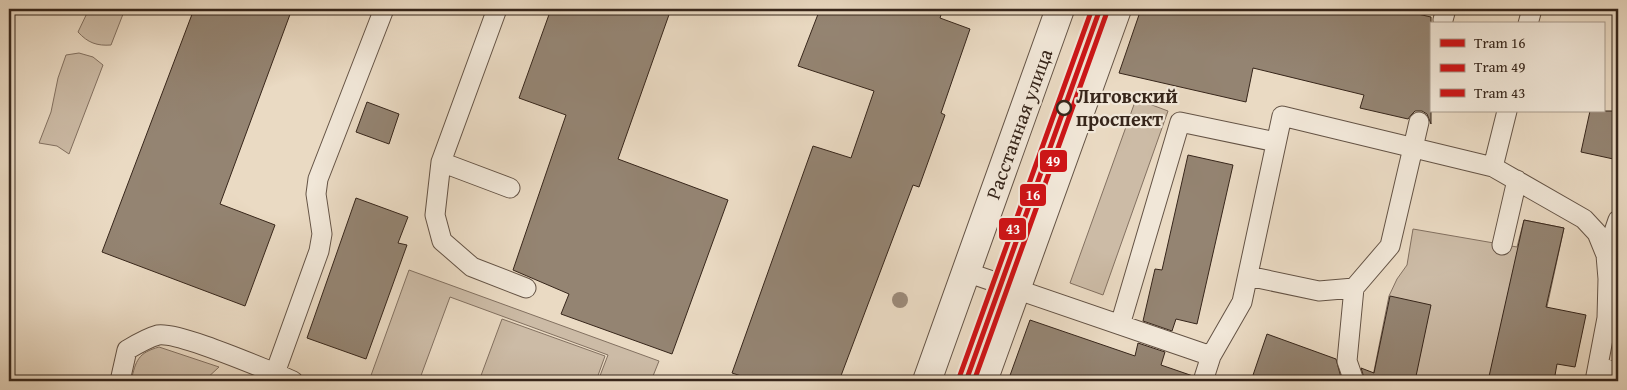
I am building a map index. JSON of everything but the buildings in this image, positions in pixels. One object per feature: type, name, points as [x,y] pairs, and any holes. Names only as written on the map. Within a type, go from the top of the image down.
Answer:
[{"type":"street","name":"Расстанная улица","points":[[927,381],[1060,9]]},
{"type":"street","points":[[983,381],[1117,9]]},
{"type":"lane","points":[[275,372],[320,251],[322,234],[316,194],[318,180],[384,9]]},
{"type":"lane","points":[[497,9],[441,162],[435,215],[442,241],[472,267],[526,288]]},
{"type":"lane","points":[[1529,22],[1532,9]]},
{"type":"lane","points":[[1494,166],[1506,112]]},
{"type":"lane","points":[[1203,381],[1211,356],[1242,302],[1282,116],[1494,166],[1584,219],[1597,233],[1606,255],[1608,279],[1607,318],[1596,374],[1618,372]]},
{"type":"lane","points":[[1120,325],[1180,122],[1276,142]]},
{"type":"lane","points":[[1354,381],[1347,362],[1354,288],[1390,246],[1419,122]]},
{"type":"lane","points":[[441,162],[510,188]]},
{"type":"lane","points":[[1502,245],[1517,180]]},
{"type":"lane","points":[[1606,255],[1618,220]]},
{"type":"lane","points":[[966,272],[1211,356]]},
{"type":"lane","points":[[1248,276],[1318,291],[1354,288]]},
{"type":"lane","points":[[120,381],[127,350],[145,340],[160,335],[180,337],[275,372],[293,381]]},
{"type":"shaded area","points":[[89,9],[125,9],[111,45],[93,43],[85,39],[78,32]]},
{"type":"shaded area","points":[[79,53],[93,57],[103,65],[69,154],[57,146],[39,143],[51,112],[58,78],[66,55]]},
{"type":"shaded area","points":[[1136,99],[1168,111],[1103,295],[1070,283]]},
{"type":"shaded area","points":[[1524,220],[1564,228],[1531,381],[1372,381],[1389,296],[1397,279],[1407,265],[1413,229],[1517,247]]},
{"type":"shaded area","points":[[409,270],[659,361],[651,381],[598,381],[608,355],[450,297],[419,381],[369,381]]},
{"type":"shaded area","points":[[502,319],[605,356],[596,381],[479,381]]},
{"type":"shaded area","points":[[159,347],[219,367],[204,381],[131,381],[139,358],[146,352]]},
{"type":"tram line","name":"43","points":[[959,378],[1092,9]]},
{"type":"tram line","name":"16","points":[[966,381],[1100,9]]},
{"type":"tram line","name":"49","points":[[974,381],[1107,12]]},
{"type":"place","name":"Лиговский проспект","points":[[1064,108]]}]
